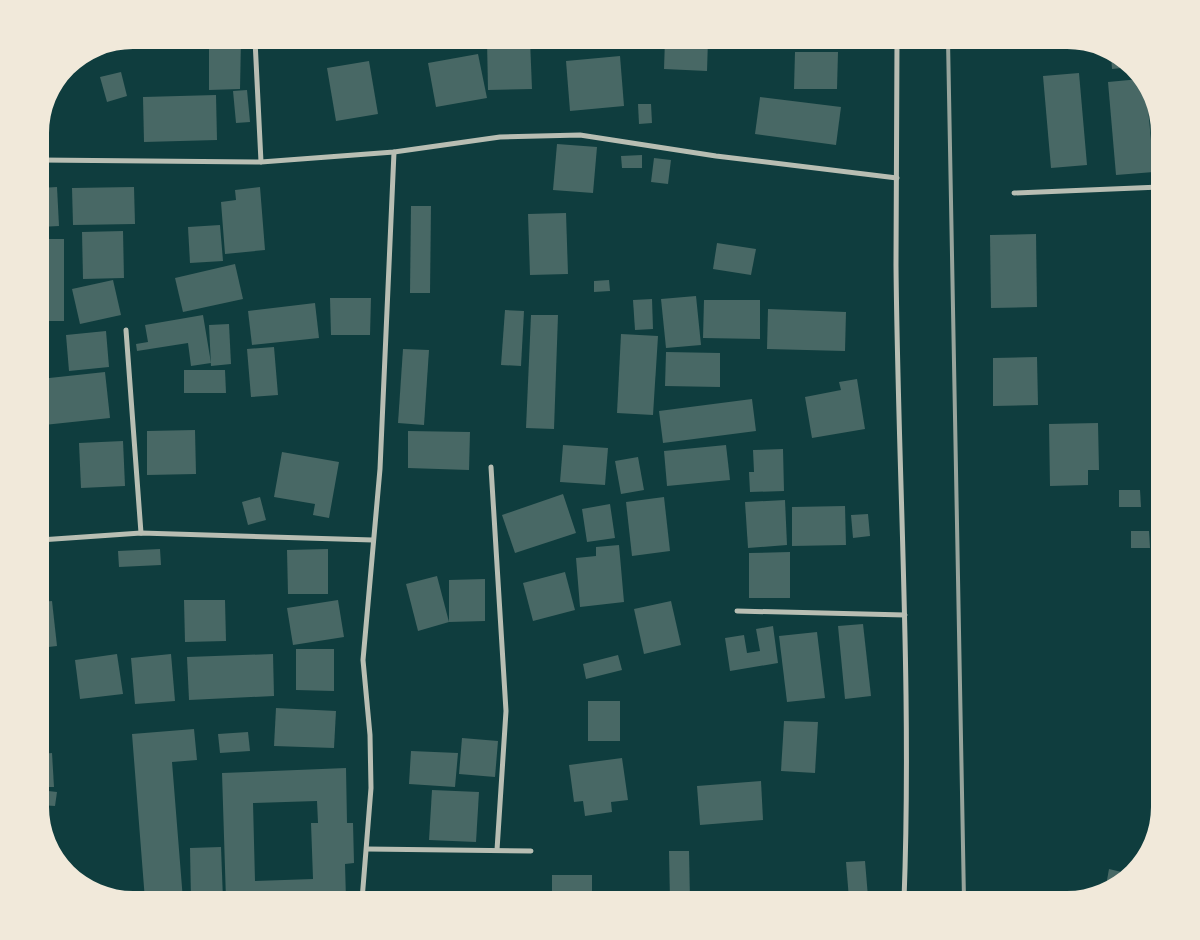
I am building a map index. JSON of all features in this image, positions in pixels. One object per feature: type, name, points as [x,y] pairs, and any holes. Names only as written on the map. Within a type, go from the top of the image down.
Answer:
[{"type":"street","points":[[255,49],[261,162]]},
{"type":"street","points":[[897,49],[896,265],[905,615],[907,816],[904,891]]},
{"type":"street","points":[[49,160],[261,162],[394,152],[500,137],[580,135],[725,157],[897,178]]},
{"type":"street","points":[[363,891],[368,849],[371,788],[370,735],[363,660],[380,469],[394,152]]},
{"type":"street","points":[[1014,194],[1151,187]]},
{"type":"street","points":[[126,330],[141,533]]},
{"type":"street","points":[[491,467],[506,712],[497,850]]},
{"type":"street","points":[[49,539],[141,533],[373,540]]},
{"type":"street","points":[[737,611],[905,615]]},
{"type":"street","points":[[368,849],[532,852]]},
{"type":"building","points":[[209,49],[241,49],[240,89],[209,90]]},
{"type":"building","points":[[487,49],[530,49],[532,89],[488,90]]},
{"type":"building","points":[[665,49],[708,49],[707,71],[664,69]]},
{"type":"building","points":[[795,52],[838,52],[837,89],[794,89]]},
{"type":"building","points":[[478,54],[487,98],[436,107],[428,63]]},
{"type":"building","points":[[620,56],[624,106],[570,111],[566,61]]},
{"type":"building","points":[[369,61],[378,114],[336,121],[327,68]]},
{"type":"building","points":[[1111,62],[1121,68],[1112,69]]},
{"type":"building","points":[[121,72],[127,96],[107,102],[100,77]]},
{"type":"building","points":[[1079,73],[1087,165],[1051,168],[1043,76]]},
{"type":"building","points":[[1132,80],[1143,96],[1148,110],[1151,172],[1116,175],[1108,82]]},
{"type":"building","points":[[247,90],[250,122],[236,123],[233,91]]},
{"type":"building","points":[[216,95],[217,140],[144,142],[143,97]]},
{"type":"building","points":[[760,97],[841,107],[836,145],[755,134]]},
{"type":"building","points":[[638,104],[651,104],[652,123],[639,124]]},
{"type":"building","points":[[557,144],[597,147],[593,193],[553,190]]},
{"type":"building","points":[[642,155],[642,168],[622,168],[621,156]]},
{"type":"building","points":[[654,158],[671,160],[668,184],[651,182]]},
{"type":"building","points":[[49,187],[57,187],[59,226],[49,227]]},
{"type":"building","points":[[134,187],[135,224],[73,225],[72,188]]},
{"type":"building","points":[[260,187],[265,250],[225,254],[221,202],[236,200],[235,190]]},
{"type":"building","points":[[411,206],[431,206],[430,293],[410,293]]},
{"type":"building","points":[[566,213],[568,274],[530,275],[528,214]]},
{"type":"building","points":[[220,225],[223,261],[190,263],[188,227]]},
{"type":"building","points":[[123,231],[124,278],[83,279],[82,232]]},
{"type":"building","points":[[1036,234],[1037,307],[991,308],[990,235]]},
{"type":"building","points":[[49,239],[64,239],[64,321],[49,321]]},
{"type":"building","points":[[717,243],[756,249],[751,275],[713,269]]},
{"type":"building","points":[[235,264],[243,299],[183,312],[175,278]]},
{"type":"building","points":[[113,280],[121,315],[80,324],[72,289]]},
{"type":"building","points":[[609,280],[610,291],[594,292],[594,281]]},
{"type":"building","points":[[696,296],[701,345],[666,348],[661,299]]},
{"type":"building","points":[[330,298],[371,298],[370,335],[331,335]]},
{"type":"building","points":[[652,299],[653,329],[635,330],[633,300]]},
{"type":"building","points":[[704,300],[760,300],[760,339],[703,338]]},
{"type":"building","points":[[315,303],[319,338],[252,345],[248,311]]},
{"type":"building","points":[[768,309],[846,312],[845,351],[767,349]]},
{"type":"building","points":[[505,310],[524,311],[521,366],[501,365]]},
{"type":"building","points":[[203,315],[211,363],[191,366],[188,343],[137,351],[136,344],[148,342],[145,325]]},
{"type":"building","points":[[531,315],[558,315],[554,429],[526,428]]},
{"type":"building","points":[[229,324],[231,364],[211,366],[209,325]]},
{"type":"building","points":[[106,331],[109,367],[69,371],[66,335]]},
{"type":"building","points":[[621,334],[658,336],[653,415],[617,413]]},
{"type":"building","points":[[274,347],[278,395],[251,397],[247,349]]},
{"type":"building","points":[[403,349],[429,350],[424,425],[398,423]]},
{"type":"building","points":[[666,352],[720,353],[720,387],[665,386]]},
{"type":"building","points":[[1037,357],[1038,405],[993,406],[993,358]]},
{"type":"building","points":[[184,370],[225,370],[226,393],[184,393]]},
{"type":"building","points":[[105,372],[110,418],[49,424],[49,378]]},
{"type":"building","points":[[857,379],[865,429],[812,438],[805,397],[841,390],[839,382]]},
{"type":"building","points":[[752,399],[756,431],[663,443],[659,411]]},
{"type":"building","points":[[1098,423],[1099,470],[1088,470],[1088,485],[1050,486],[1049,424]]},
{"type":"building","points":[[195,430],[196,474],[147,475],[147,431]]},
{"type":"building","points":[[408,431],[470,432],[469,470],[408,468]]},
{"type":"building","points":[[123,441],[125,486],[81,488],[79,443]]},
{"type":"building","points":[[563,445],[608,448],[605,485],[560,482]]},
{"type":"building","points":[[726,445],[730,480],[667,486],[664,451]]},
{"type":"building","points":[[783,449],[784,491],[750,492],[749,472],[754,472],[753,450]]},
{"type":"building","points":[[282,452],[339,462],[329,518],[313,515],[315,504],[274,497]]},
{"type":"building","points":[[638,457],[644,490],[621,494],[615,461]]},
{"type":"building","points":[[1119,490],[1140,490],[1141,507],[1119,507]]},
{"type":"building","points":[[563,494],[576,533],[515,553],[502,515]]},
{"type":"building","points":[[260,497],[266,520],[248,525],[242,502]]},
{"type":"building","points":[[664,497],[670,551],[632,556],[626,502]]},
{"type":"building","points":[[785,500],[787,545],[748,548],[745,502]]},
{"type":"building","points":[[610,504],[615,538],[587,542],[582,509]]},
{"type":"building","points":[[845,506],[846,545],[792,546],[792,507]]},
{"type":"building","points":[[868,514],[870,536],[853,538],[851,515]]},
{"type":"building","points":[[1131,531],[1149,531],[1150,548],[1131,548]]},
{"type":"building","points":[[619,545],[624,602],[580,607],[576,558],[596,556],[596,547]]},
{"type":"building","points":[[160,549],[161,565],[119,567],[118,551]]},
{"type":"building","points":[[328,549],[328,594],[288,594],[287,550]]},
{"type":"building","points":[[790,552],[790,598],[749,598],[749,553]]},
{"type":"building","points":[[565,572],[575,610],[533,621],[523,583]]},
{"type":"building","points":[[437,576],[449,622],[418,631],[406,584]]},
{"type":"building","points":[[485,579],[485,621],[449,622],[449,580]]},
{"type":"building","points":[[184,600],[225,600],[226,641],[185,642]]},
{"type":"building","points":[[338,600],[344,637],[293,645],[287,608]]},
{"type":"building","points":[[49,601],[52,601],[57,646],[49,647]]},
{"type":"building","points":[[671,601],[681,645],[644,654],[634,609]]},
{"type":"building","points":[[863,624],[871,696],[845,699],[838,626]]},
{"type":"building","points":[[773,626],[778,663],[730,671],[725,638],[744,635],[747,653],[760,651],[756,629]]},
{"type":"building","points":[[817,632],[825,698],[787,702],[779,636]]},
{"type":"building","points":[[296,649],[334,649],[334,691],[296,690]]},
{"type":"building","points":[[117,654],[123,694],[80,699],[75,660]]},
{"type":"building","points":[[171,654],[175,701],[135,704],[131,658]]},
{"type":"building","points":[[273,654],[274,696],[189,700],[187,657]]},
{"type":"building","points":[[618,655],[622,670],[586,679],[583,664]]},
{"type":"building","points":[[588,701],[620,701],[620,741],[588,741]]},
{"type":"building","points":[[276,708],[336,711],[334,748],[274,746]]},
{"type":"building","points":[[784,721],[818,722],[815,773],[781,771]]},
{"type":"building","points":[[194,729],[197,760],[172,762],[182,891],[144,891],[132,734]]},
{"type":"building","points":[[248,732],[250,751],[220,753],[218,734]]},
{"type":"building","points":[[462,738],[498,741],[495,777],[459,774]]},
{"type":"building","points":[[411,751],[458,753],[455,787],[409,784]]},
{"type":"building","points":[[49,753],[52,753],[54,787],[49,787]]},
{"type":"building","points":[[622,758],[628,800],[611,802],[612,812],[585,816],[583,801],[574,802],[569,765]]},
{"type":"building","points":[[346,768],[347,823],[353,823],[354,863],[345,864],[346,891],[226,891],[222,773]],"holes":[[[317,801],[318,823],[311,823],[313,879],[255,881],[253,803]]]},
{"type":"building","points":[[761,781],[763,820],[700,825],[697,786]]},
{"type":"building","points":[[432,790],[479,792],[476,842],[429,840]]},
{"type":"building","points":[[49,791],[57,792],[55,806],[49,806]]},
{"type":"building","points":[[221,847],[223,891],[191,891],[190,848]]},
{"type":"building","points":[[669,851],[689,851],[690,891],[670,891]]},
{"type":"building","points":[[865,861],[868,891],[848,891],[846,862]]},
{"type":"building","points":[[1109,869],[1121,872],[1118,874],[1107,881]]},
{"type":"building","points":[[552,875],[592,875],[592,891],[552,891]]},
{"type":"railway","points":[[948,49],[964,891]]}]
